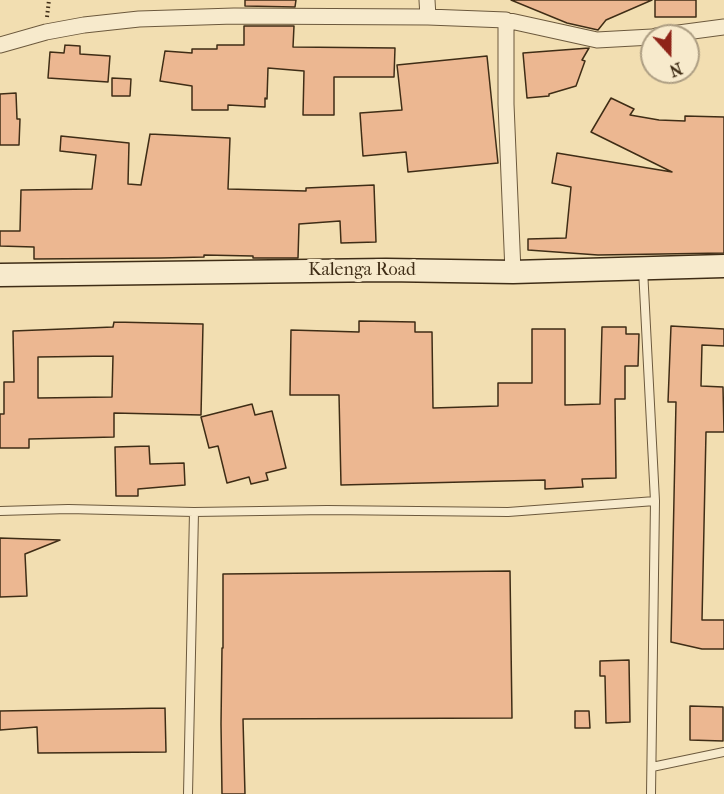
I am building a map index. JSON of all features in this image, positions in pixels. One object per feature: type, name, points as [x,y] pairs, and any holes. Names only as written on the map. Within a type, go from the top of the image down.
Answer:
[{"type":"main road","name":"Kalenga Road","points":[[0,275],[386,270],[513,272],[724,266]]},
{"type":"street","points":[[234,0],[234,16]]},
{"type":"street","points":[[427,0],[428,17]]},
{"type":"street","points":[[0,45],[46,32],[84,25],[139,19],[234,16],[428,17],[506,20],[597,40],[640,37]]},
{"type":"street","points":[[506,20],[506,104],[513,272]]},
{"type":"street","points":[[700,30],[724,27]]},
{"type":"lane","points":[[643,268],[655,501],[651,794]]},
{"type":"lane","points":[[0,511],[68,509],[194,512],[327,510],[508,512],[655,501]]},
{"type":"lane","points":[[188,794],[194,512]]},
{"type":"lane","points":[[652,767],[724,752]]},
{"type":"building","points":[[245,0],[296,0],[295,7],[245,6]]},
{"type":"building","points":[[511,0],[652,0],[606,20],[598,30],[567,23]]},
{"type":"building","points":[[655,0],[696,0],[696,17],[655,17]]},
{"type":"building","points":[[244,26],[294,26],[293,47],[395,48],[394,77],[334,77],[334,115],[303,115],[304,71],[268,68],[265,107],[228,105],[228,110],[192,110],[192,86],[160,81],[165,51],[192,53],[192,49],[217,49],[217,45],[244,45]]},
{"type":"building","points":[[65,45],[80,46],[80,54],[110,56],[108,82],[48,78],[50,52],[64,53]]},
{"type":"building","points":[[589,48],[582,60],[585,61],[576,86],[549,94],[549,96],[527,98],[523,53]]},
{"type":"building","points":[[487,56],[498,163],[408,172],[406,152],[363,156],[360,113],[402,110],[397,65]]},
{"type":"building","points":[[112,78],[131,79],[130,96],[112,96]]},
{"type":"building","points":[[16,93],[17,119],[20,119],[19,145],[0,145],[0,94]]},
{"type":"building","points":[[611,98],[634,109],[630,115],[659,120],[685,121],[685,116],[724,117],[724,253],[598,255],[528,250],[528,239],[566,238],[571,187],[552,183],[557,153],[672,172],[591,132]]},
{"type":"building","points":[[150,134],[230,138],[228,189],[306,191],[306,188],[374,185],[376,242],[341,243],[340,221],[299,224],[298,258],[204,255],[204,257],[34,259],[34,247],[0,246],[0,231],[20,231],[21,190],[92,189],[96,155],[60,151],[61,136],[129,143],[128,184],[141,185]]},
{"type":"building","points":[[359,321],[415,322],[415,332],[432,332],[433,408],[498,406],[498,383],[532,383],[532,329],[565,329],[565,405],[600,404],[602,327],[626,327],[626,334],[639,334],[638,366],[625,366],[625,399],[615,399],[616,478],[582,479],[583,487],[545,489],[545,480],[341,485],[339,395],[290,395],[291,330],[359,332]]},
{"type":"building","points":[[114,322],[203,324],[201,415],[114,413],[114,437],[29,439],[29,448],[0,448],[0,414],[4,414],[4,382],[14,382],[13,331],[113,327]],"holes":[[[113,356],[112,397],[38,398],[38,357]]]},
{"type":"building","points":[[671,326],[724,329],[724,346],[702,345],[701,386],[723,387],[724,432],[706,432],[702,620],[724,620],[724,649],[702,649],[671,642],[676,402],[668,402]]},
{"type":"building","points":[[252,404],[255,415],[272,411],[286,468],[266,473],[268,480],[251,484],[249,477],[227,483],[218,446],[209,448],[201,417]]},
{"type":"building","points":[[149,446],[150,464],[184,463],[185,485],[138,489],[138,496],[116,496],[115,447]]},
{"type":"building","points":[[0,538],[60,540],[25,554],[27,596],[0,597]]},
{"type":"building","points":[[510,571],[512,718],[243,719],[245,794],[222,794],[223,574]]},
{"type":"building","points":[[629,660],[630,722],[606,723],[605,676],[600,676],[600,661]]},
{"type":"building","points":[[690,706],[723,707],[723,741],[690,740]]},
{"type":"building","points":[[165,708],[166,752],[38,753],[37,727],[0,730],[0,711]]},
{"type":"building","points":[[575,711],[589,711],[590,728],[575,728]]}]
